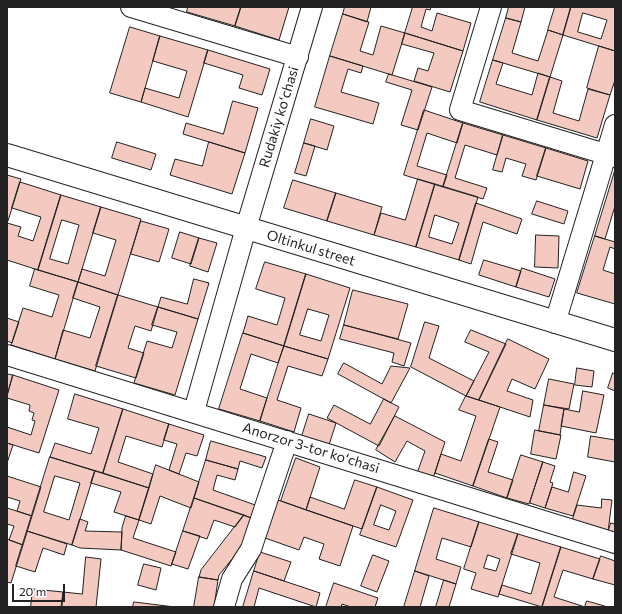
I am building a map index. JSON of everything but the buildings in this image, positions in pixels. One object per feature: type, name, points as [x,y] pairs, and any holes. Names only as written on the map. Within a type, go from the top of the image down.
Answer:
[{"type":"main road","name":"Oltinkul street","points":[[7,155],[615,340]]},
{"type":"street","points":[[131,7],[298,57]]},
{"type":"street","name":"Rudakiy koʻchasi","points":[[194,411],[246,228],[312,7]]},
{"type":"street","points":[[491,7],[460,110],[611,156]]},
{"type":"street","points":[[555,322],[611,156],[615,125]]},
{"type":"street","name":"Anorzor 3-tor koʻchasi","points":[[7,355],[194,411],[615,543]]},
{"type":"street","points":[[224,607],[232,579],[251,549],[287,441]]}]
